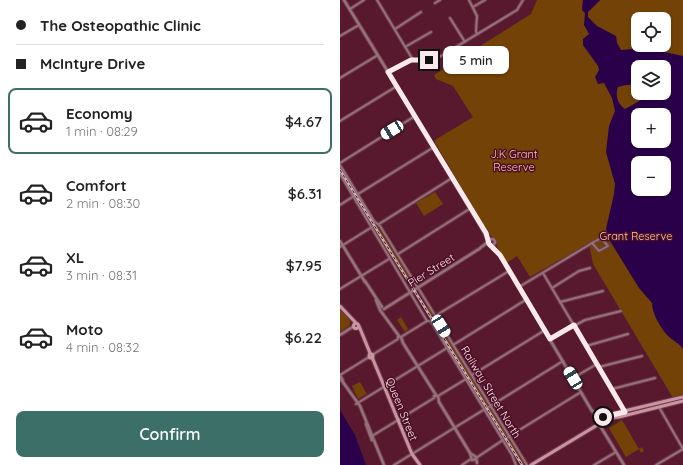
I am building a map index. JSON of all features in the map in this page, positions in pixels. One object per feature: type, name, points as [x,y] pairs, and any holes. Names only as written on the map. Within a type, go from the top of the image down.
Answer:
[{"type":"main road","name":"Queen Street","points":[[340,306],[363,337],[397,421],[412,454],[420,465]]},
{"type":"main road","points":[[589,429],[600,417],[683,397]]},
{"type":"main road","points":[[531,465],[607,418],[619,417],[683,401]]},
{"type":"main road","points":[[600,417],[601,423]]},
{"type":"main road","points":[[596,420],[601,423]]},
{"type":"street","points":[[344,0],[471,208],[486,233],[491,245],[498,252]]},
{"type":"street","points":[[350,9],[364,0]]},
{"type":"street","points":[[377,0],[412,60]]},
{"type":"street","points":[[435,3],[440,0]]},
{"type":"street","points":[[469,0],[477,16],[478,34]]},
{"type":"street","points":[[473,7],[484,0]]},
{"type":"street","points":[[388,72],[412,60],[435,59],[517,10],[523,0]]},
{"type":"street","points":[[395,29],[421,12]]},
{"type":"street","points":[[450,18],[464,42]]},
{"type":"street","points":[[340,36],[359,25]]},
{"type":"street","points":[[405,47],[431,32]]},
{"type":"street","points":[[340,78],[378,55]]},
{"type":"street","points":[[340,121],[397,86]]},
{"type":"street","points":[[340,164],[415,116]]},
{"type":"street","points":[[358,194],[434,147]]},
{"type":"street","name":"Railway Street North","points":[[340,164],[374,221],[379,224],[398,254],[472,375],[489,407],[527,465]]},
{"type":"street","points":[[340,174],[426,321],[430,321],[447,348],[513,456],[516,465]]},
{"type":"street","points":[[379,224],[452,178]]},
{"type":"street","points":[[340,205],[354,196]]},
{"type":"street","points":[[398,254],[471,208]]},
{"type":"street","points":[[341,246],[372,227]]},
{"type":"street","points":[[486,233],[493,239],[498,252],[527,299],[596,420]]},
{"type":"street","points":[[519,287],[592,243],[602,238],[608,246],[599,251],[592,243]]},
{"type":"street","points":[[489,241],[493,239]]},
{"type":"street","points":[[340,241],[341,246],[388,318],[477,464]]},
{"type":"street","name":"Pier Street","points":[[382,309],[480,249],[489,241]]},
{"type":"street","name":"Pier Street","points":[[480,249],[495,243]]},
{"type":"street","points":[[340,289],[389,259]]},
{"type":"street","points":[[552,288],[579,271],[590,268]]},
{"type":"street","points":[[435,316],[509,271]]},
{"type":"street","points":[[543,273],[625,412]]},
{"type":"street","points":[[560,302],[603,290]]},
{"type":"street","points":[[453,345],[527,299]]},
{"type":"street","points":[[550,339],[585,320],[620,311]]},
{"type":"street","points":[[384,465],[373,442],[360,408],[340,376],[426,321]]},
{"type":"street","points":[[340,335],[355,326]]},
{"type":"street","points":[[472,375],[545,330]]},
{"type":"street","points":[[586,346],[628,334]]},
{"type":"street","points":[[357,403],[447,348]]},
{"type":"street","points":[[599,367],[642,356]]},
{"type":"street","points":[[489,407],[563,361]]},
{"type":"street","points":[[573,378],[596,364]]},
{"type":"street","points":[[612,389],[655,378]]},
{"type":"street","points":[[371,437],[466,379]]},
{"type":"street","points":[[508,437],[581,392]]},
{"type":"street","points":[[656,465],[683,449],[659,407]]},
{"type":"street","points":[[394,465],[485,409]]},
{"type":"street","points":[[592,411],[600,417]]},
{"type":"street","points":[[601,423],[624,465]]},
{"type":"street","points":[[462,465],[503,440]]},
{"type":"street","points":[[594,465],[616,452]]},
{"type":"green space","points":[[537,0],[583,0],[582,10],[589,11],[600,0],[683,0],[683,395],[673,398],[593,264],[589,243],[530,277],[517,256],[507,263],[497,247],[495,239],[490,235],[435,143],[435,140],[473,117],[453,86],[436,79],[434,75],[531,14]]},
{"type":"green space","points":[[340,171],[393,258],[391,260]]},
{"type":"green space","points":[[435,192],[443,204],[424,216],[416,203]]},
{"type":"green space","points":[[374,223],[380,228],[379,229],[415,285],[412,286]]},
{"type":"green space","points":[[416,292],[428,309],[430,308],[525,465],[520,461]]},
{"type":"green space","points":[[340,309],[350,321],[350,325],[340,332]]},
{"type":"green space","points":[[401,317],[408,329],[405,332],[397,320]]},
{"type":"green space","points":[[360,382],[367,394],[358,399],[352,386]]},
{"type":"green space","points":[[622,420],[639,449],[626,457],[609,428]]},
{"type":"green space","points":[[642,447],[644,451],[641,453],[639,449]]},
{"type":"shaded area","points":[[583,0],[600,0],[588,12],[588,17],[597,26],[616,36],[617,43],[621,50],[631,49],[631,52],[664,52],[683,56],[683,349],[667,335],[662,328],[655,315],[652,303],[639,288],[610,241],[606,229],[615,184],[606,152],[609,126],[615,111],[612,98],[604,83],[598,84],[595,77],[599,70],[598,66],[583,45],[583,39],[589,34],[584,25],[585,13],[582,10]]},
{"type":"shaded area","points":[[340,410],[355,435],[366,465],[340,465]]},
{"type":"railway","points":[[340,170],[522,465]]},
{"type":"route","points":[[429,60],[411,60],[388,72],[486,233],[489,244],[500,255],[550,339],[574,325],[625,412],[603,417]]},
{"type":"park label","name":"J.K Grant Reserve","points":[[514,160]]},
{"type":"park label","name":"Grant Reserve","points":[[636,236]]}]
